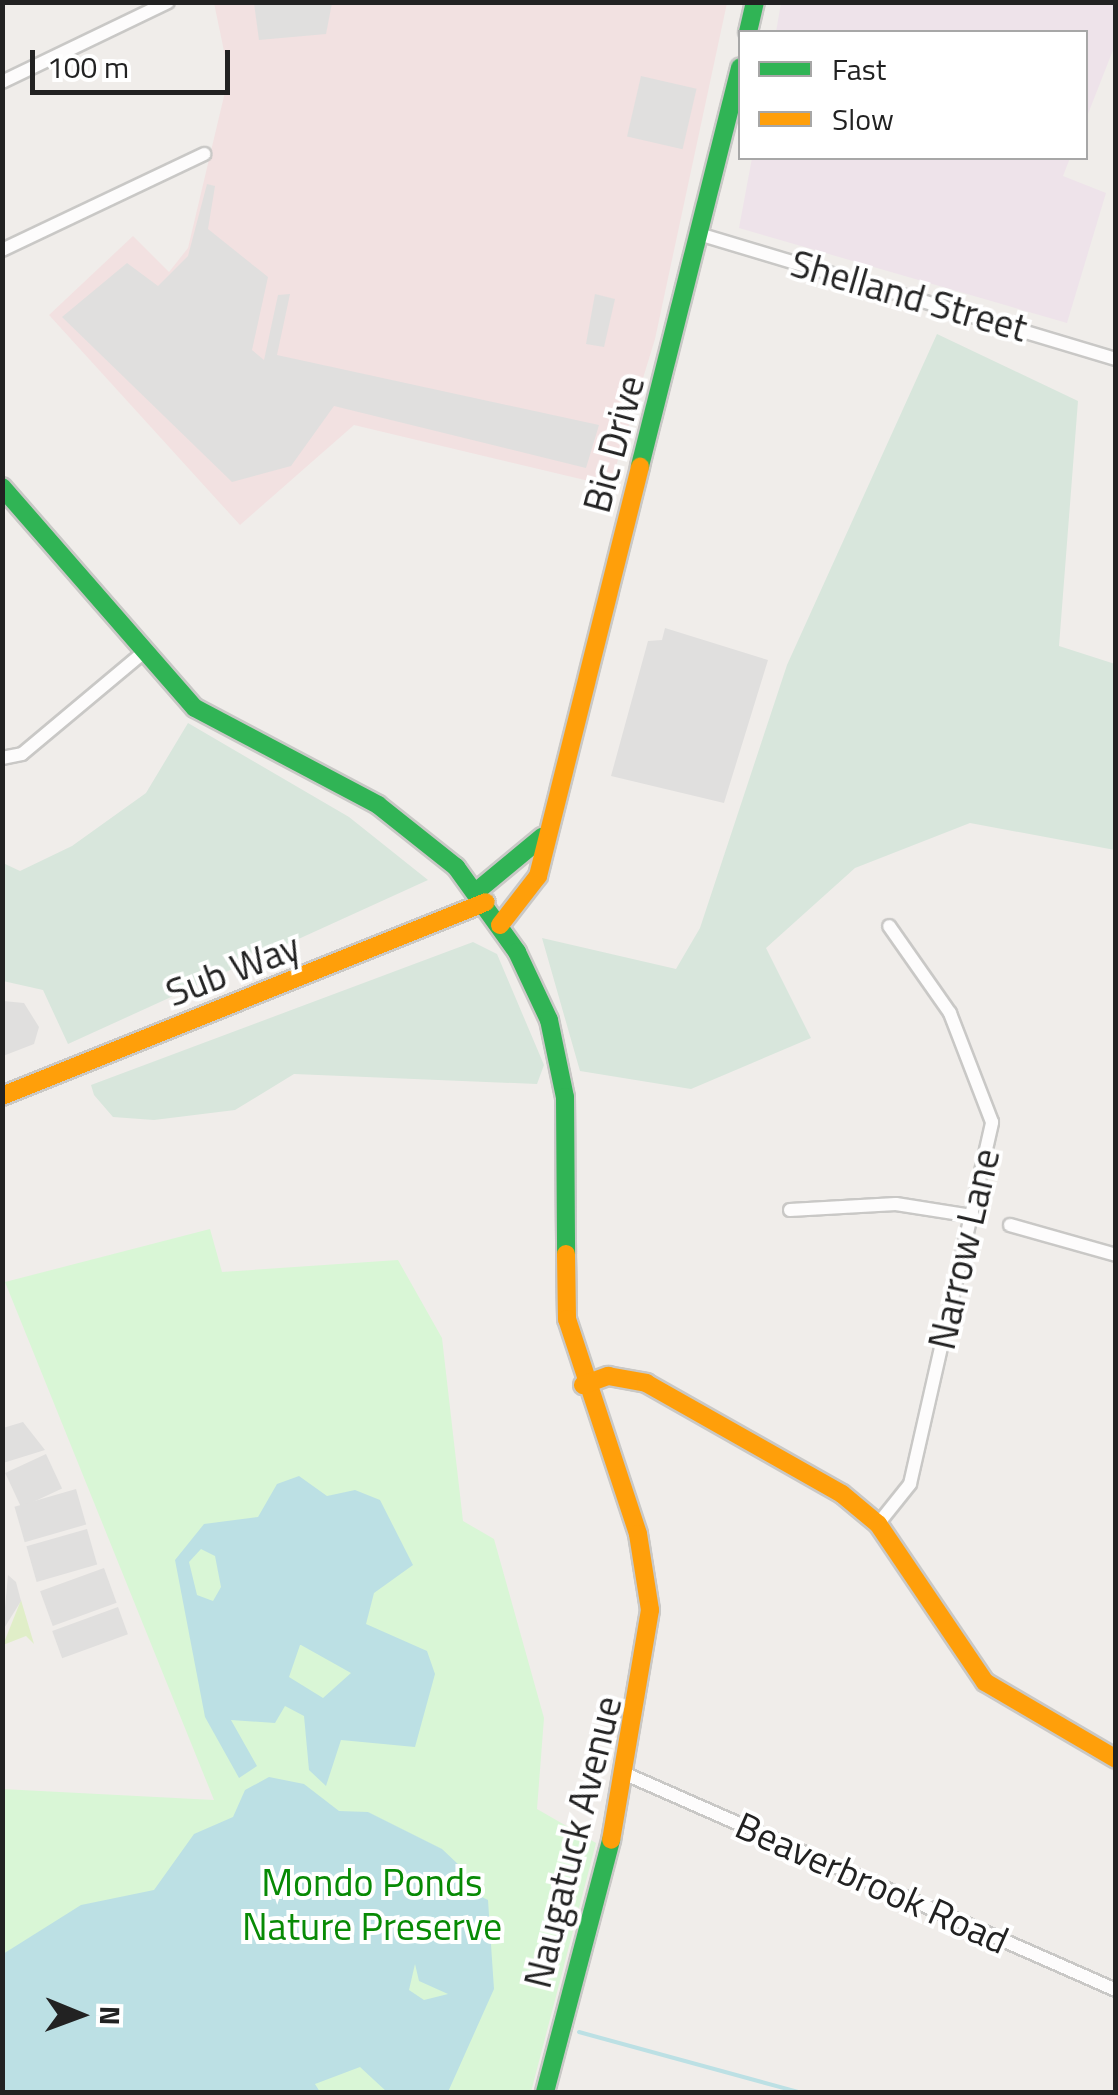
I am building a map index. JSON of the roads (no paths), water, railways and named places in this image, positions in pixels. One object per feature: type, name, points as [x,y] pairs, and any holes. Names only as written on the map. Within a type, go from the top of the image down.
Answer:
[{"type":"main road","points":[[748,30],[755,2]]},
{"type":"main road","name":"Bic Drive","points":[[500,924],[532,893],[542,836],[702,235],[738,75]]},
{"type":"main road","name":"Naugatuck Avenue","points":[[2,487],[143,653],[203,714],[378,805],[481,897],[539,996],[562,1072],[563,1278],[583,1385],[648,1580],[628,1775],[546,2092]]},
{"type":"main road","points":[[481,897],[542,836]]},
{"type":"main road","name":"Sub Way","points":[[2,1096],[481,897]]},
{"type":"main road","points":[[583,1385],[620,1376],[658,1388],[842,1494],[878,1524],[943,1633],[985,1682],[1116,1758]]},
{"type":"street","points":[[2,82],[168,2]]},
{"type":"street","points":[[2,250],[204,154]]},
{"type":"street","name":"Shelland Street","points":[[702,235],[1116,360]]},
{"type":"street","points":[[2,758],[22,754],[143,653]]},
{"type":"street","name":"Narrow Lane","points":[[878,1524],[910,1484],[992,1122],[950,1013],[889,926]]},
{"type":"street","points":[[790,1210],[896,1204],[973,1216]]},
{"type":"street","points":[[1010,1226],[1116,1254]]},
{"type":"street","name":"Beaverbrook Road","points":[[628,1775],[1116,1990]]},
{"type":"water","points":[[299,1476],[327,1496],[355,1490],[380,1500],[413,1565],[374,1593],[366,1624],[427,1651],[435,1674],[415,1747],[341,1740],[326,1786],[309,1770],[304,1716],[285,1706],[275,1723],[231,1720],[257,1766],[239,1778],[205,1717],[175,1560],[204,1524],[258,1517],[277,1484]],"holes":[[[201,1549],[215,1556],[221,1587],[213,1601],[197,1595],[189,1562]],[[301,1645],[351,1673],[323,1698],[289,1677]]]},
{"type":"water","points":[[269,1777],[304,1784],[339,1811],[368,1812],[442,1849],[460,1866],[464,1888],[488,1900],[494,1989],[448,2092],[387,2092],[360,2067],[315,2084],[320,2092],[3,2092],[3,1954],[81,1905],[154,1890],[194,1834],[233,1817],[245,1790]],"holes":[[[415,1964],[419,1981],[448,1994],[424,2000],[409,1990]]]},
{"type":"waterway","points":[[579,2032],[798,2092]]},
{"type":"park label","name":"Mondo Ponds Nature Preserve","points":[[372,1905]]}]
